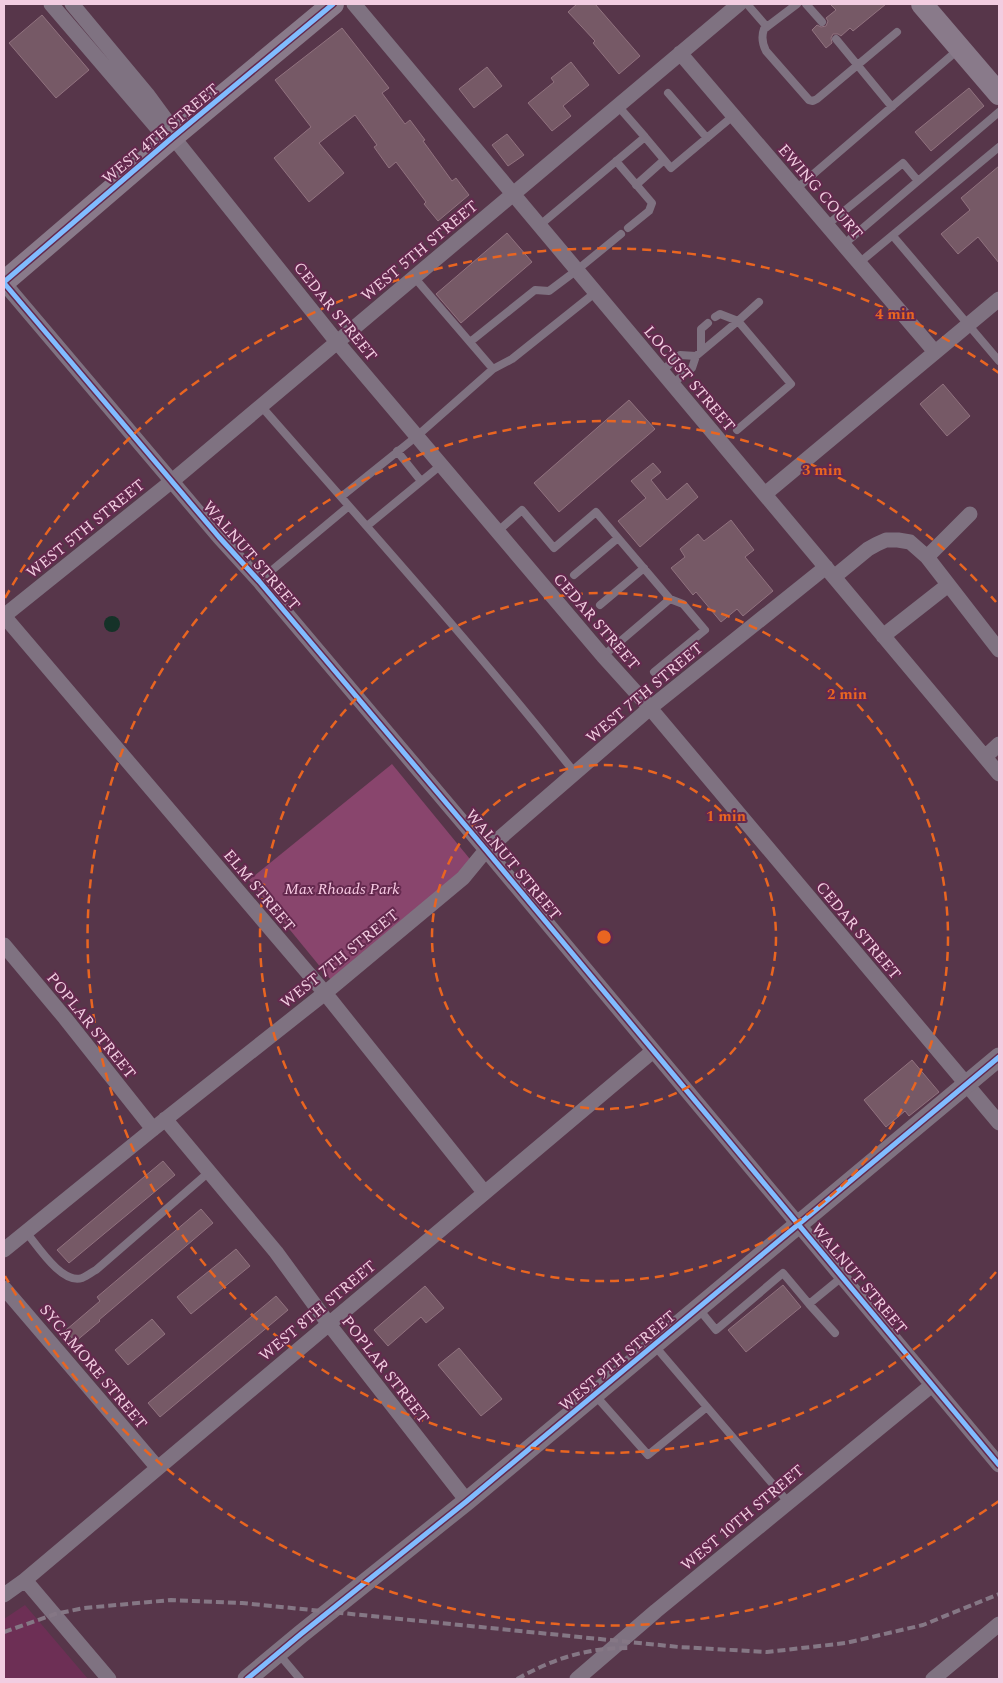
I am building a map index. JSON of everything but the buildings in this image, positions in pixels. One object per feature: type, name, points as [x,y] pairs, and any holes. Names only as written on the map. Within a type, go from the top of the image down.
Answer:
[{"type":"main road","name":"WEST 4TH STREET","points":[[4,283],[173,137],[332,4]]},
{"type":"main road","points":[[922,4],[999,94]]},
{"type":"street","name":"CEDAR STREET","points":[[51,4],[159,130],[173,137],[337,342],[650,708],[999,1123]]},
{"type":"street","name":"CEDAR STREET","points":[[72,4],[170,124],[173,137]]},
{"type":"street","name":"LOCUST STREET","points":[[354,4],[999,774]]},
{"type":"street","name":"WEST 5TH STREET","points":[[4,616],[172,481],[739,4]]},
{"type":"street","name":"EWING COURT","points":[[680,54],[935,352]]},
{"type":"street","name":"WALNUT STREET","points":[[4,283],[486,850],[999,1466]]},
{"type":"street","points":[[765,494],[999,299]]},
{"type":"street","points":[[927,557],[970,514]]},
{"type":"street","name":"WEST 7TH STREET","points":[[4,1250],[325,993],[462,878],[486,850],[650,708],[830,572],[868,549],[886,540],[910,542],[927,557],[999,650]]},
{"type":"street","points":[[883,636],[948,585]]},
{"type":"street","name":"ELM STREET","points":[[4,616],[325,993],[484,1192]]},
{"type":"street","points":[[985,757],[999,744]]},
{"type":"street","name":"POPLAR STREET","points":[[4,945],[65,1018],[159,1124],[209,1172],[276,1252],[328,1323],[467,1501]]},
{"type":"street","name":"WEST 8TH STREET","points":[[4,1595],[25,1580],[653,1051]]},
{"type":"street","name":"WEST 9TH STREET","points":[[247,1679],[467,1501],[999,1057]]},
{"type":"street","name":"SYCAMORE STREET","points":[[4,1288],[158,1467]]},
{"type":"street","name":"WEST 10TH STREET","points":[[577,1679],[663,1605],[932,1385]]},
{"type":"street","points":[[25,1580],[107,1679]]},
{"type":"street","points":[[933,1679],[999,1624]]},
{"type":"lane","points":[[747,4],[767,27]]},
{"type":"lane","points":[[797,4],[767,27],[762,34],[763,44],[766,51],[809,100],[813,101],[817,98],[897,32]]},
{"type":"lane","points":[[806,4],[822,22]]},
{"type":"lane","points":[[836,40],[892,107]]},
{"type":"lane","points":[[796,189],[960,48]]},
{"type":"lane","points":[[668,93],[706,138]]},
{"type":"lane","points":[[618,106],[671,168],[733,116]]},
{"type":"lane","points":[[843,245],[999,112]]},
{"type":"lane","points":[[540,226],[645,137]]},
{"type":"lane","points":[[860,263],[999,147]]},
{"type":"lane","points":[[636,184],[664,160]]},
{"type":"lane","points":[[616,161],[652,203],[649,210],[628,228]]},
{"type":"lane","points":[[827,225],[902,163],[918,180]]},
{"type":"lane","points":[[470,342],[534,290],[549,290],[621,234]]},
{"type":"lane","points":[[893,236],[999,361]]},
{"type":"lane","points":[[414,277],[493,369]]},
{"type":"lane","points":[[341,497],[417,436],[493,369],[512,359],[596,292]]},
{"type":"lane","points":[[662,371],[680,355],[699,353],[759,302]]},
{"type":"lane","points":[[715,317],[720,314],[738,321],[791,384],[737,430]]},
{"type":"lane","points":[[672,384],[692,368],[699,353],[701,329],[708,323]]},
{"type":"lane","points":[[261,406],[463,636],[575,773]]},
{"type":"lane","points":[[397,451],[421,481]]},
{"type":"lane","points":[[367,526],[441,465]]},
{"type":"lane","points":[[259,581],[349,506]]},
{"type":"lane","points":[[498,531],[522,510],[554,548],[596,512],[670,599],[683,604],[705,630],[654,672]]},
{"type":"lane","points":[[574,575],[618,538]]},
{"type":"lane","points":[[600,606],[644,568]]},
{"type":"lane","points":[[604,656],[670,599]]},
{"type":"lane","points":[[26,1232],[63,1274],[72,1279],[82,1278],[96,1270],[209,1172]]},
{"type":"lane","points":[[698,1308],[716,1330],[783,1273],[835,1333]]},
{"type":"lane","points":[[809,1304],[842,1277]]},
{"type":"lane","points":[[654,1345],[788,1502]]},
{"type":"lane","points":[[595,1395],[648,1455],[707,1407]]},
{"type":"lane","points":[[278,1653],[300,1679]]},
{"type":"shaded area","points":[[112,616],[118,618],[120,624],[118,630],[112,632],[106,630],[104,624],[106,618]]},
{"type":"shaded area","points":[[25,1605],[88,1679],[4,1679],[4,1619]]},
{"type":"green space","name":"Max Rhoads Park","points":[[392,764],[474,864],[331,980],[249,880]]},
{"type":"railway","points":[[4,1632],[55,1614],[84,1608],[171,1600],[242,1603],[679,1647],[767,1652],[846,1643],[923,1625],[999,1594]]},
{"type":"railway","points":[[517,1679],[544,1665],[585,1652],[629,1648]]},
{"type":"cycle path","points":[[4,282],[173,137],[333,4]]},
{"type":"cycle path","points":[[4,283],[486,850],[999,1465]]},
{"type":"cycle path","points":[[247,1679],[467,1501],[999,1057]]}]
